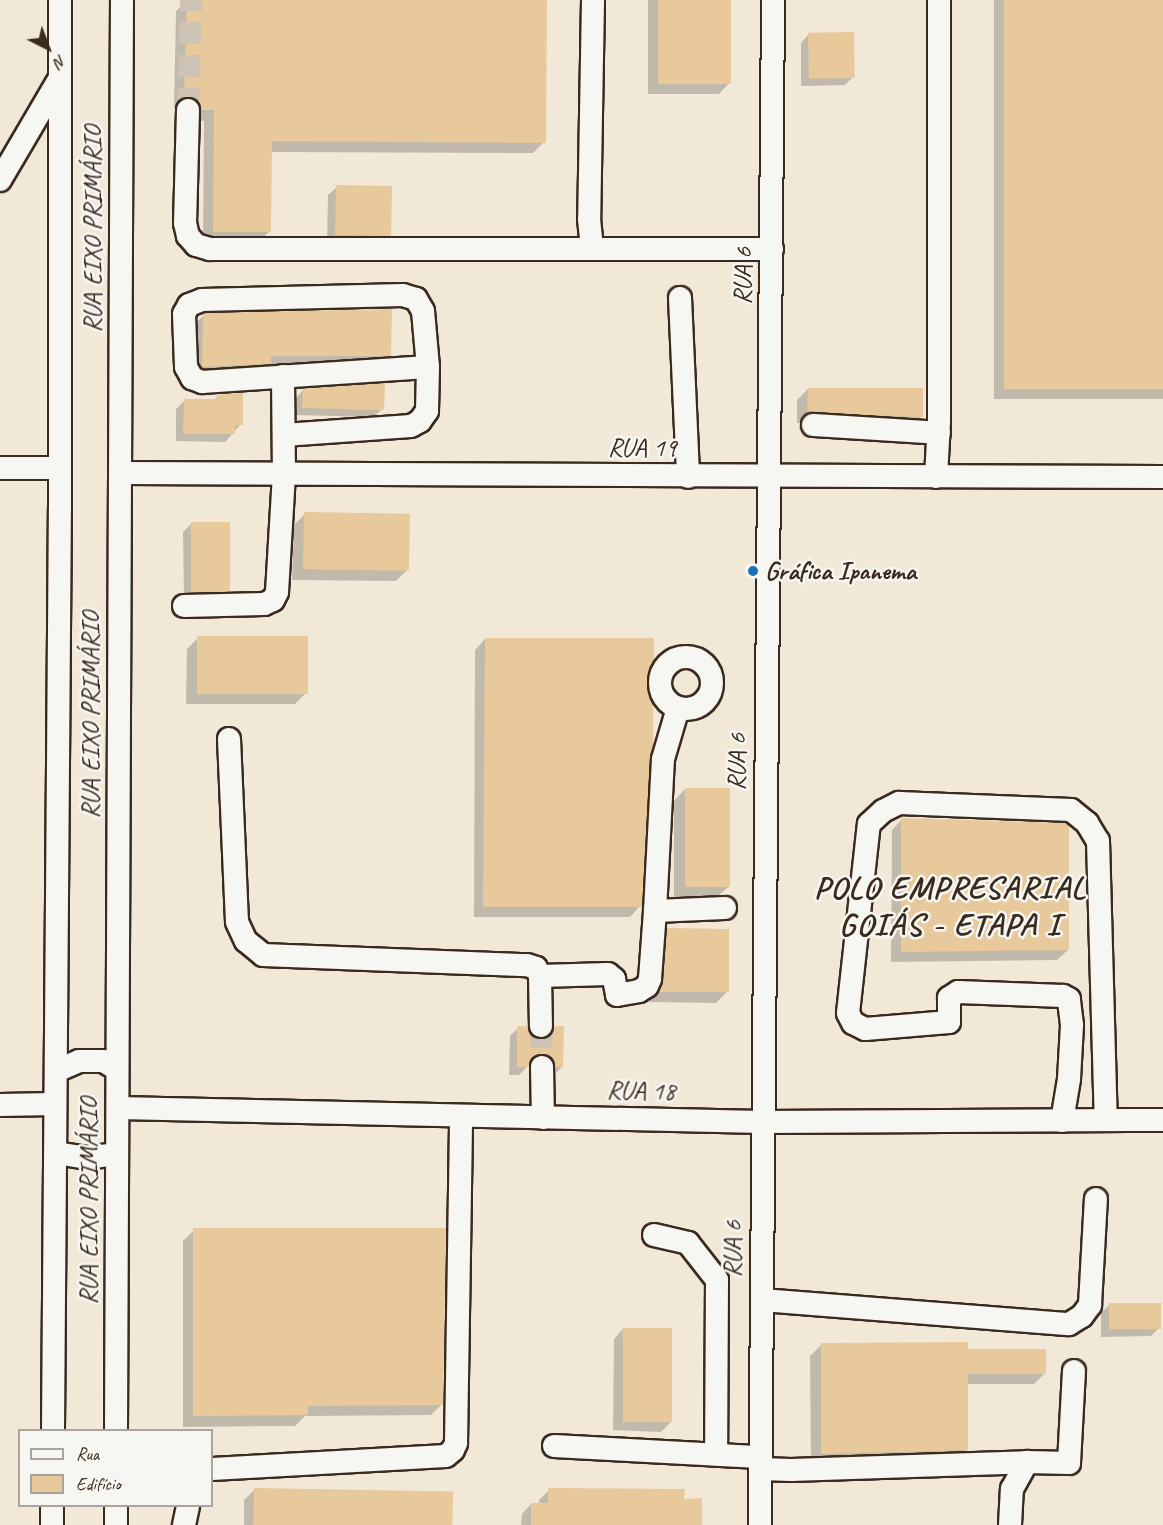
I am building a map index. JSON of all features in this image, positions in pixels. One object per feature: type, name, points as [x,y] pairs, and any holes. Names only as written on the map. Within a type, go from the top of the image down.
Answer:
[{"type":"street","name":"RUA EIXO PRIMÁRIO","points":[[53,1429],[57,1071],[60,0]]},
{"type":"street","name":"RUA EIXO PRIMÁRIO","points":[[116,1429],[122,0]]},
{"type":"street","points":[[592,249],[589,219],[593,0]]},
{"type":"street","name":"RUA 6","points":[[760,1525],[773,0]]},
{"type":"street","points":[[936,477],[939,433],[939,0]]},
{"type":"street","points":[[0,180],[59,80]]},
{"type":"street","points":[[188,110],[185,223],[188,236],[196,245],[210,249],[772,249]]},
{"type":"street","points":[[285,435],[411,426],[420,421],[427,411],[428,367],[423,311],[416,299],[403,295],[202,300],[189,305],[184,315],[186,367],[192,378],[202,382],[428,367]]},
{"type":"street","points":[[680,298],[688,477]]},
{"type":"street","points":[[184,606],[264,604],[273,600],[278,592],[285,435],[283,376]]},
{"type":"street","points":[[813,425],[939,433]]},
{"type":"street","points":[[0,468],[59,468]]},
{"type":"street","name":"RUA 19","points":[[121,472],[688,477],[1163,477]]},
{"type":"street","points":[[540,976],[608,974],[614,979],[617,995],[639,991],[647,986],[650,979],[655,911],[663,759],[678,708]]},
{"type":"street","points":[[229,740],[237,922],[246,941],[263,955],[527,965],[536,968],[540,976],[541,1026]]},
{"type":"street","points":[[1062,1121],[1069,1079],[1072,1025],[1069,999],[1063,996],[958,992],[949,998],[949,1022],[865,1029],[853,1023],[848,1013],[869,824],[883,811],[898,803],[1071,810],[1087,823],[1098,841],[1106,1120]]},
{"type":"street","points":[[655,911],[725,908]]},
{"type":"street","points":[[57,1071],[79,1061],[103,1061],[117,1069]]},
{"type":"street","points":[[542,1067],[543,1118]]},
{"type":"street","points":[[0,1105],[55,1104]]},
{"type":"street","name":"RUA 18","points":[[119,1108],[762,1122],[1163,1120]]},
{"type":"street","points":[[213,1469],[446,1456],[453,1450],[456,1431],[461,1116]]},
{"type":"street","points":[[56,1153],[87,1158],[117,1154]]},
{"type":"street","points":[[762,1300],[1070,1324],[1082,1316],[1090,1305],[1096,1199]]},
{"type":"street","points":[[654,1235],[688,1243],[717,1280],[716,1454]]},
{"type":"street","points":[[554,1446],[716,1454],[791,1470],[1027,1462],[1069,1463],[1074,1371]]},
{"type":"street","points":[[1010,1525],[1012,1489],[1027,1462]]},
{"type":"street","points":[[52,1507],[52,1525]]},
{"type":"street","points":[[116,1507],[116,1525]]},
{"type":"street","points":[[184,1525],[188,1507]]},
{"type":"building","points":[[187,0],[547,0],[546,143],[272,141],[271,232],[213,232],[214,110],[201,110],[196,99],[184,98]]},
{"type":"building","points":[[658,0],[731,0],[731,84],[658,84]]},
{"type":"building","points":[[1004,0],[1163,0],[1163,389],[1004,389]]},
{"type":"building","points":[[854,32],[855,78],[809,79],[808,33]]},
{"type":"building","points":[[336,185],[392,186],[391,236],[335,235]]},
{"type":"building","points":[[392,309],[391,356],[271,356],[271,364],[202,367],[203,314],[205,313]]},
{"type":"building","points":[[385,383],[384,410],[302,408],[303,389]]},
{"type":"building","points":[[808,388],[923,388],[923,417],[807,413]]},
{"type":"building","points":[[243,393],[243,425],[235,425],[235,434],[183,434],[184,399],[217,399],[217,395]]},
{"type":"building","points":[[304,512],[410,514],[409,571],[303,569]]},
{"type":"building","points":[[191,522],[230,522],[230,592],[191,592]]},
{"type":"building","points":[[197,636],[308,636],[308,694],[197,694]]},
{"type":"building","points":[[485,638],[654,638],[653,746],[650,758],[642,907],[483,907]]},
{"type":"building","points":[[685,788],[730,788],[730,887],[685,887]]},
{"type":"building","points":[[901,818],[1066,823],[1069,825],[1069,950],[901,952]]},
{"type":"building","points":[[667,928],[729,929],[729,992],[659,992],[663,980]]},
{"type":"building","points":[[517,1026],[528,1026],[530,1033],[541,1039],[548,1037],[554,1026],[564,1026],[563,1067],[556,1067],[553,1060],[542,1054],[535,1056],[529,1067],[517,1067]]},
{"type":"building","points":[[193,1228],[446,1228],[443,1405],[308,1406],[308,1415],[193,1416]]},
{"type":"building","points":[[1109,1303],[1161,1303],[1161,1329],[1109,1329]]},
{"type":"building","points":[[623,1328],[672,1328],[672,1422],[623,1422]]},
{"type":"building","points":[[968,1342],[968,1349],[1046,1349],[1046,1374],[968,1374],[968,1450],[821,1454],[821,1343]]},
{"type":"building","points":[[254,1488],[453,1491],[452,1525],[253,1525]]},
{"type":"building","points":[[548,1488],[685,1489],[684,1499],[702,1498],[702,1525],[531,1525],[531,1503],[548,1503]]},
{"type":"tunnel","points":[[188,110],[191,0]]},
{"type":"tunnel","points":[[541,1026],[542,1067]]},
{"type":"place","name":"Gráfica Ipanema","points":[[753,571]]},
{"type":"district","name":"POLO EMPRESARIAL GOIÁS - ETAPA I","points":[[950,908]]}]
